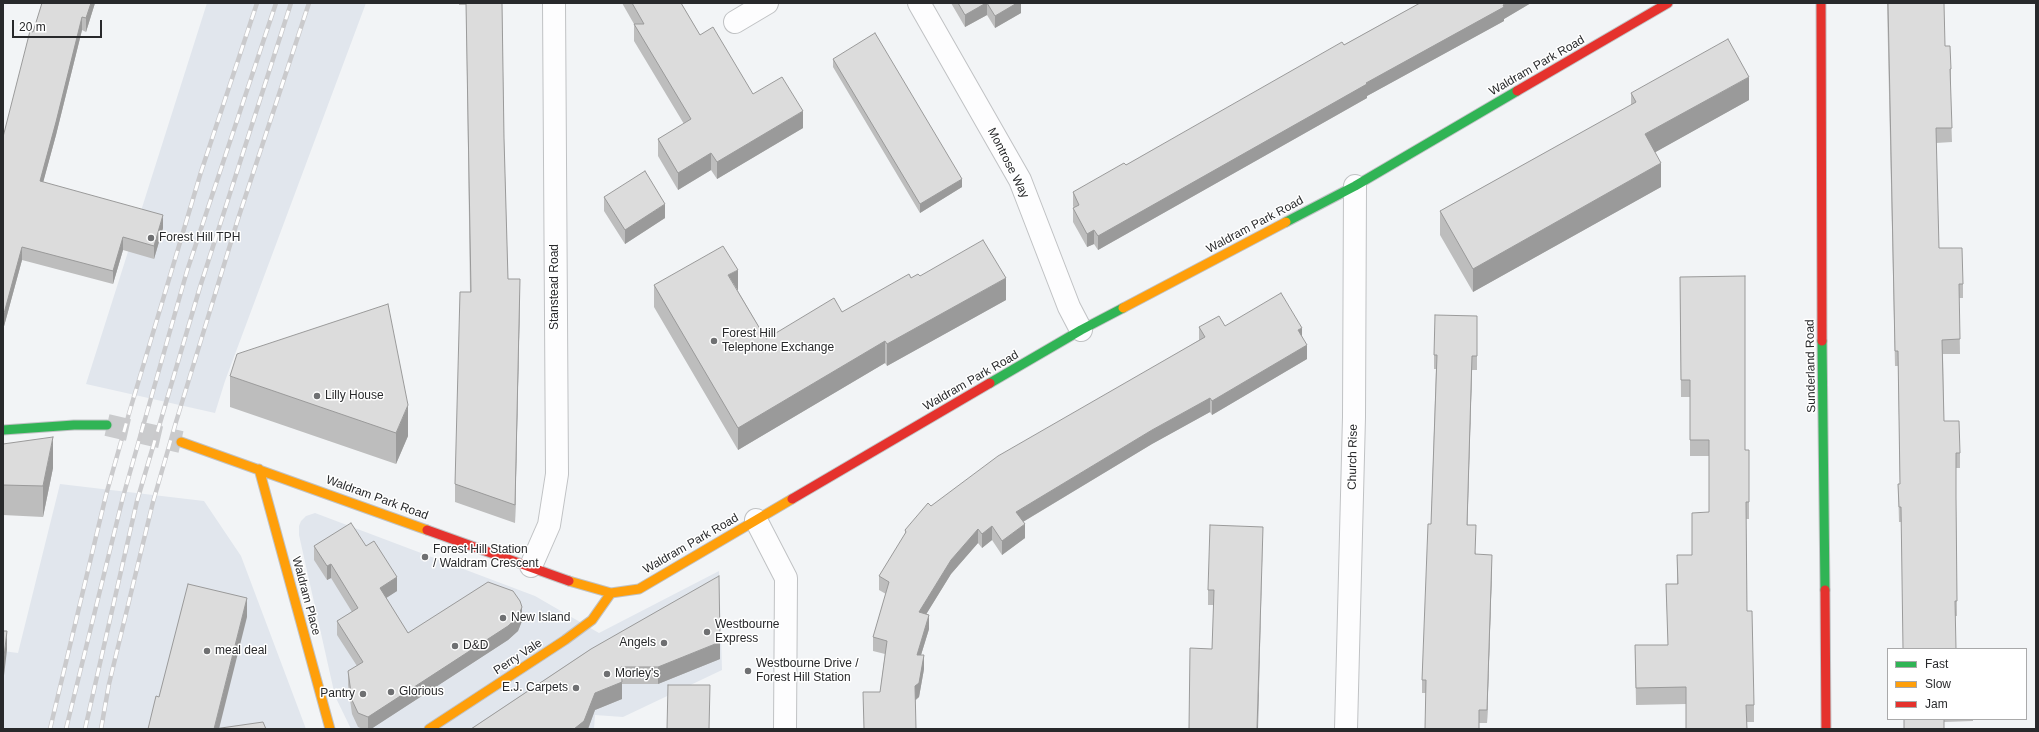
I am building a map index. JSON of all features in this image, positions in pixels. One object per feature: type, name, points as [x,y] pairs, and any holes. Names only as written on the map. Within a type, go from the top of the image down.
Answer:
[{"type":"main road","name":"Waldram Park Road","points":[[181,442],[611,593],[639,589],[1081,330],[1355,186],[1668,3]]},
{"type":"main road","name":"Sunderland Road","points":[[1822,3],[1820,108],[1826,729]]},
{"type":"main road","points":[[3,430],[74,425],[107,425]]},
{"type":"main road","name":"Waldram Place","points":[[259,469],[330,729]]},
{"type":"main road","name":"Perry Vale","points":[[429,729],[565,640],[592,620],[611,593]]},
{"type":"street","name":"Stanstead Road","points":[[531,566],[549,525],[557,474],[554,3]]},
{"type":"street","points":[[735,22],[767,3]]},
{"type":"street","name":"Montrose Way","points":[[919,3],[1020,180],[1069,307],[1081,330]]},
{"type":"street","name":"Church Rise","points":[[1346,729],[1354,417],[1355,186]]},
{"type":"street","points":[[756,520],[786,578],[785,729]]},
{"type":"shaded area","points":[[207,3],[366,3],[225,381],[215,413],[86,384]]},
{"type":"shaded area","points":[[60,484],[204,501],[241,556],[306,729],[3,729],[3,651],[18,653]]},
{"type":"shaded area","points":[[315,513],[535,596],[599,633],[719,571],[722,670],[623,717],[595,715],[594,729],[351,729],[335,696],[299,535],[299,526],[301,521],[306,516]]},
{"type":"building","points":[[42,3],[91,3],[86,18],[82,17],[40,181],[163,215],[154,246],[123,237],[113,271],[22,247],[3,317],[3,137],[30,31],[33,32]]},
{"type":"building","points":[[466,3],[502,3],[508,279],[520,279],[515,505],[455,484],[460,292],[471,292]]},
{"type":"building","points":[[632,3],[681,3],[700,35],[713,27],[753,94],[782,77],[803,111],[717,162],[711,153],[678,173],[658,139],[691,119],[634,24],[644,24]]},
{"type":"building","points":[[958,3],[986,3],[965,15]]},
{"type":"building","points":[[987,3],[1017,3],[995,16]]},
{"type":"building","points":[[1420,3],[1507,3],[1503,5],[1504,7],[1366,83],[1367,84],[1098,236],[1094,230],[1087,234],[1073,208],[1079,205],[1073,192],[1124,163],[1126,165],[1342,42],[1344,45]]},
{"type":"building","points":[[1888,3],[1944,3],[1945,46],[1950,46],[1952,128],[1936,128],[1939,248],[1962,248],[1963,284],[1959,284],[1960,339],[1942,340],[1944,421],[1959,421],[1960,453],[1956,453],[1956,648],[1903,648],[1901,507],[1899,507],[1898,484],[1900,484],[1898,351],[1895,351]]},
{"type":"building","points":[[875,33],[962,179],[920,204],[833,59]]},
{"type":"building","points":[[1728,39],[1749,77],[1645,134],[1661,163],[1473,269],[1440,211],[1636,102],[1631,93]]},
{"type":"building","points":[[645,171],[665,204],[625,230],[604,197]]},
{"type":"building","points":[[983,240],[1006,278],[887,344],[885,341],[738,428],[654,285],[723,246],[738,270],[728,275],[766,339],[834,298],[842,312],[909,274],[911,278],[918,274],[920,276]]},
{"type":"building","points":[[1745,276],[1745,450],[1749,450],[1749,502],[1746,502],[1747,611],[1752,611],[1754,705],[1746,705],[1747,729],[1686,729],[1686,687],[1636,688],[1635,645],[1668,645],[1666,584],[1678,584],[1677,555],[1692,555],[1692,513],[1709,512],[1709,440],[1690,440],[1690,380],[1681,380],[1680,277]]},
{"type":"building","points":[[1281,293],[1302,328],[1298,330],[1307,345],[1212,401],[1210,398],[1152,430],[1016,512],[1025,524],[1002,541],[992,526],[982,534],[978,529],[951,560],[919,612],[929,615],[917,655],[924,655],[919,683],[915,686],[916,729],[864,729],[863,692],[880,692],[887,641],[873,637],[889,582],[879,576],[906,532],[905,530],[928,503],[931,506],[998,456],[1205,337],[1199,327],[1219,316],[1225,326]]},
{"type":"building","points":[[388,304],[408,405],[396,433],[230,376],[237,354]]},
{"type":"building","points":[[1435,315],[1477,316],[1477,356],[1472,356],[1467,525],[1476,525],[1475,554],[1492,555],[1487,710],[1479,710],[1479,729],[1425,729],[1426,680],[1422,680],[1428,524],[1431,524],[1437,355],[1434,355]]},
{"type":"building","points":[[53,437],[43,486],[3,485],[3,444]]},
{"type":"building","points":[[351,523],[366,546],[374,541],[397,577],[380,588],[408,633],[488,582],[513,591],[522,607],[518,617],[508,626],[368,717],[358,713],[352,700],[348,671],[363,662],[337,621],[358,608],[331,564],[327,566],[314,546]]},
{"type":"building","points":[[1210,525],[1263,527],[1257,729],[1189,729],[1190,648],[1212,649],[1214,590],[1208,590]]},
{"type":"building","points":[[719,576],[720,642],[658,667],[621,667],[622,682],[595,693],[584,721],[574,729],[471,729],[591,649]]},
{"type":"building","points":[[188,584],[247,598],[214,729],[148,729],[156,696],[159,697]]},
{"type":"building","points":[[3,631],[7,631],[3,665]]},
{"type":"building","points":[[668,685],[710,685],[709,729],[667,729]]},
{"type":"building","points":[[1904,720],[1944,720],[1944,729],[1904,729]]},
{"type":"building","points":[[263,722],[266,729],[214,729]]},
{"type":"tunnel","points":[[107,425],[181,442]]},
{"type":"railway","points":[[50,729],[106,495],[130,410],[201,172],[257,3]]},
{"type":"railway","points":[[66,729],[123,497],[187,271],[276,3]]},
{"type":"railway","points":[[85,729],[137,501],[200,287],[291,3]]},
{"type":"railway","points":[[101,729],[109,684],[153,502],[238,219],[309,3]]},
{"type":"traffic: fast","points":[[1286,222],[1355,186],[1517,91]]},
{"type":"traffic: fast","points":[[990,383],[1081,330],[1123,308]]},
{"type":"traffic: fast","points":[[1822,341],[1825,590]]},
{"type":"traffic: fast","points":[[3,430],[74,425],[107,425]]},
{"type":"traffic: slow","points":[[1123,308],[1286,222]]},
{"type":"traffic: slow","points":[[181,442],[427,530]]},
{"type":"traffic: slow","points":[[259,469],[330,729]]},
{"type":"traffic: slow","points":[[569,581],[611,593],[639,589],[792,499]]},
{"type":"traffic: slow","points":[[429,729],[565,640],[592,620],[611,593]]},
{"type":"traffic: jam","points":[[1517,91],[1668,3]]},
{"type":"traffic: jam","points":[[1821,3],[1822,341]]},
{"type":"traffic: jam","points":[[792,499],[990,383]]},
{"type":"traffic: jam","points":[[427,530],[569,581]]},
{"type":"traffic: jam","points":[[1825,590],[1826,729]]},
{"type":"place","name":"Forest Hill TPH","points":[[151,238]]},
{"type":"place","name":"Forest Hill Telephone Exchange","points":[[714,341]]},
{"type":"place","name":"Lilly House","points":[[317,396]]},
{"type":"place","name":"Forest Hill Station / Waldram Crescent","points":[[425,557]]},
{"type":"place","name":"New Island","points":[[503,618]]},
{"type":"place","name":"Westbourne Express","points":[[707,632]]},
{"type":"place","name":"Angels","points":[[664,643]]},
{"type":"place","name":"D&D","points":[[455,646]]},
{"type":"place","name":"meal deal","points":[[207,651]]},
{"type":"place","name":"Westbourne Drive / Forest Hill Station","points":[[748,671]]},
{"type":"place","name":"Morley's","points":[[607,674]]},
{"type":"place","name":"E.J. Carpets","points":[[576,688]]},
{"type":"place","name":"Glorious","points":[[391,692]]},
{"type":"place","name":"Pantry","points":[[363,694]]}]
